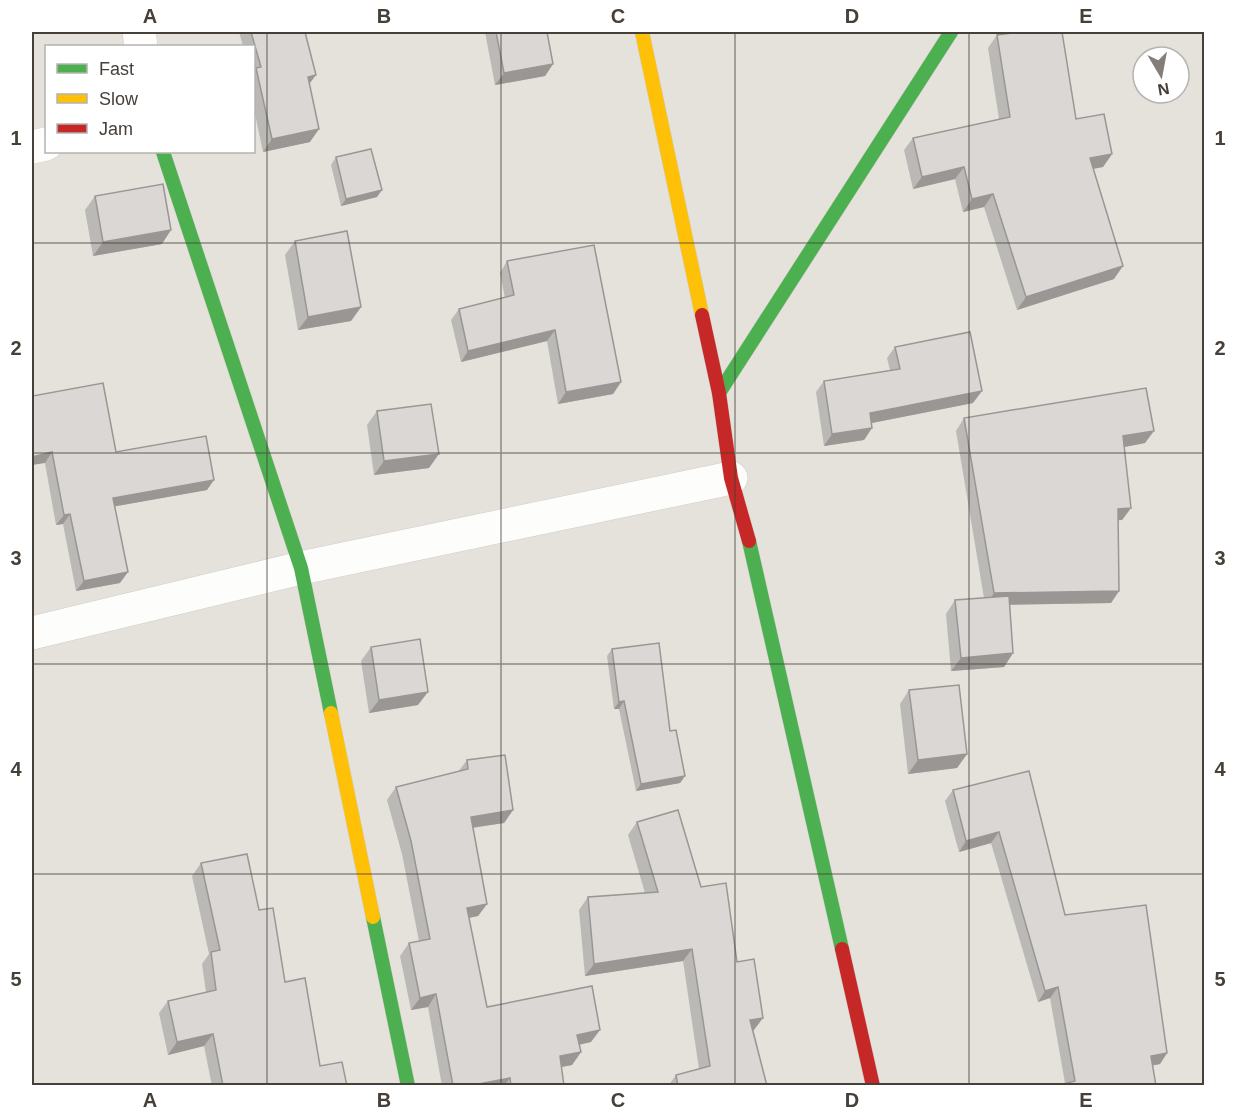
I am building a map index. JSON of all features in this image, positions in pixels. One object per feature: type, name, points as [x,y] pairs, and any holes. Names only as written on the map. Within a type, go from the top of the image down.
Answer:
[{"type":"street","points":[[642,32],[719,393],[731,478],[743,516],[873,1086]]},
{"type":"street","points":[[719,393],[951,32]]},
{"type":"street","points":[[163,153],[301,568],[408,1086]]},
{"type":"street","points":[[32,633],[301,568],[731,478]]},
{"type":"shaded area","points":[[32,32],[1204,32],[1204,1085],[32,1085]]},
{"type":"building","points":[[251,32],[305,32],[316,75],[308,77],[319,129],[272,139],[256,68],[261,67]]},
{"type":"building","points":[[496,32],[547,32],[553,64],[504,73]]},
{"type":"building","points":[[1019,32],[1062,32],[1076,119],[1104,114],[1112,154],[1090,158],[1123,266],[1026,297],[993,194],[972,199],[964,167],[922,177],[913,138],[1010,117],[997,35]]},
{"type":"building","points":[[371,149],[382,190],[346,199],[336,157]]},
{"type":"building","points":[[163,184],[171,230],[103,242],[95,196]]},
{"type":"building","points":[[347,231],[361,307],[308,317],[295,241]]},
{"type":"building","points":[[594,245],[621,382],[566,392],[555,330],[468,351],[459,309],[514,295],[507,261]]},
{"type":"building","points":[[970,332],[982,391],[870,413],[872,428],[832,434],[824,381],[900,369],[895,347]]},
{"type":"building","points":[[103,383],[116,452],[206,436],[214,480],[113,498],[128,572],[84,581],[70,514],[64,515],[52,452],[32,457],[32,393],[33,396]]},
{"type":"building","points":[[1146,388],[1154,431],[1123,436],[1131,508],[1118,509],[1119,591],[994,593],[964,418]]},
{"type":"building","points":[[431,404],[439,454],[384,461],[377,411]]},
{"type":"building","points":[[1009,596],[1013,653],[961,658],[955,600]]},
{"type":"building","points":[[420,639],[428,692],[379,700],[371,647]]},
{"type":"building","points":[[659,643],[670,731],[676,730],[685,776],[641,784],[624,701],[619,702],[612,649]]},
{"type":"building","points":[[959,685],[967,754],[918,760],[909,690]]},
{"type":"building","points":[[505,755],[513,810],[471,817],[487,904],[467,908],[487,1007],[592,986],[600,1030],[577,1035],[581,1052],[560,1056],[564,1086],[511,1086],[510,1078],[468,1086],[453,1086],[436,994],[420,998],[409,943],[430,939],[411,841],[396,787],[468,769],[467,760]]},
{"type":"building","points":[[1029,771],[1065,915],[1146,905],[1167,1053],[1151,1056],[1156,1086],[1056,1086],[1075,1081],[1058,987],[1045,991],[999,832],[966,841],[953,790]]},
{"type":"building","points":[[678,810],[701,887],[726,883],[737,962],[754,959],[763,1018],[750,1020],[767,1086],[678,1086],[676,1075],[710,1066],[692,949],[594,964],[588,897],[658,892],[637,822]]},
{"type":"building","points":[[247,854],[259,910],[273,908],[285,982],[305,978],[320,1066],[342,1062],[347,1086],[223,1086],[213,1034],[177,1042],[168,1001],[216,990],[211,952],[220,950],[201,863]]},
{"type":"traffic: fast","points":[[719,393],[951,32]]},
{"type":"traffic: fast","points":[[163,153],[301,568],[331,713]]},
{"type":"traffic: fast","points":[[749,541],[842,949]]},
{"type":"traffic: fast","points":[[373,917],[408,1086]]},
{"type":"traffic: slow","points":[[642,32],[702,315]]},
{"type":"traffic: slow","points":[[331,713],[373,917]]},
{"type":"traffic: jam","points":[[702,315],[719,393],[731,478],[749,541]]},
{"type":"traffic: jam","points":[[842,949],[873,1086]]}]
